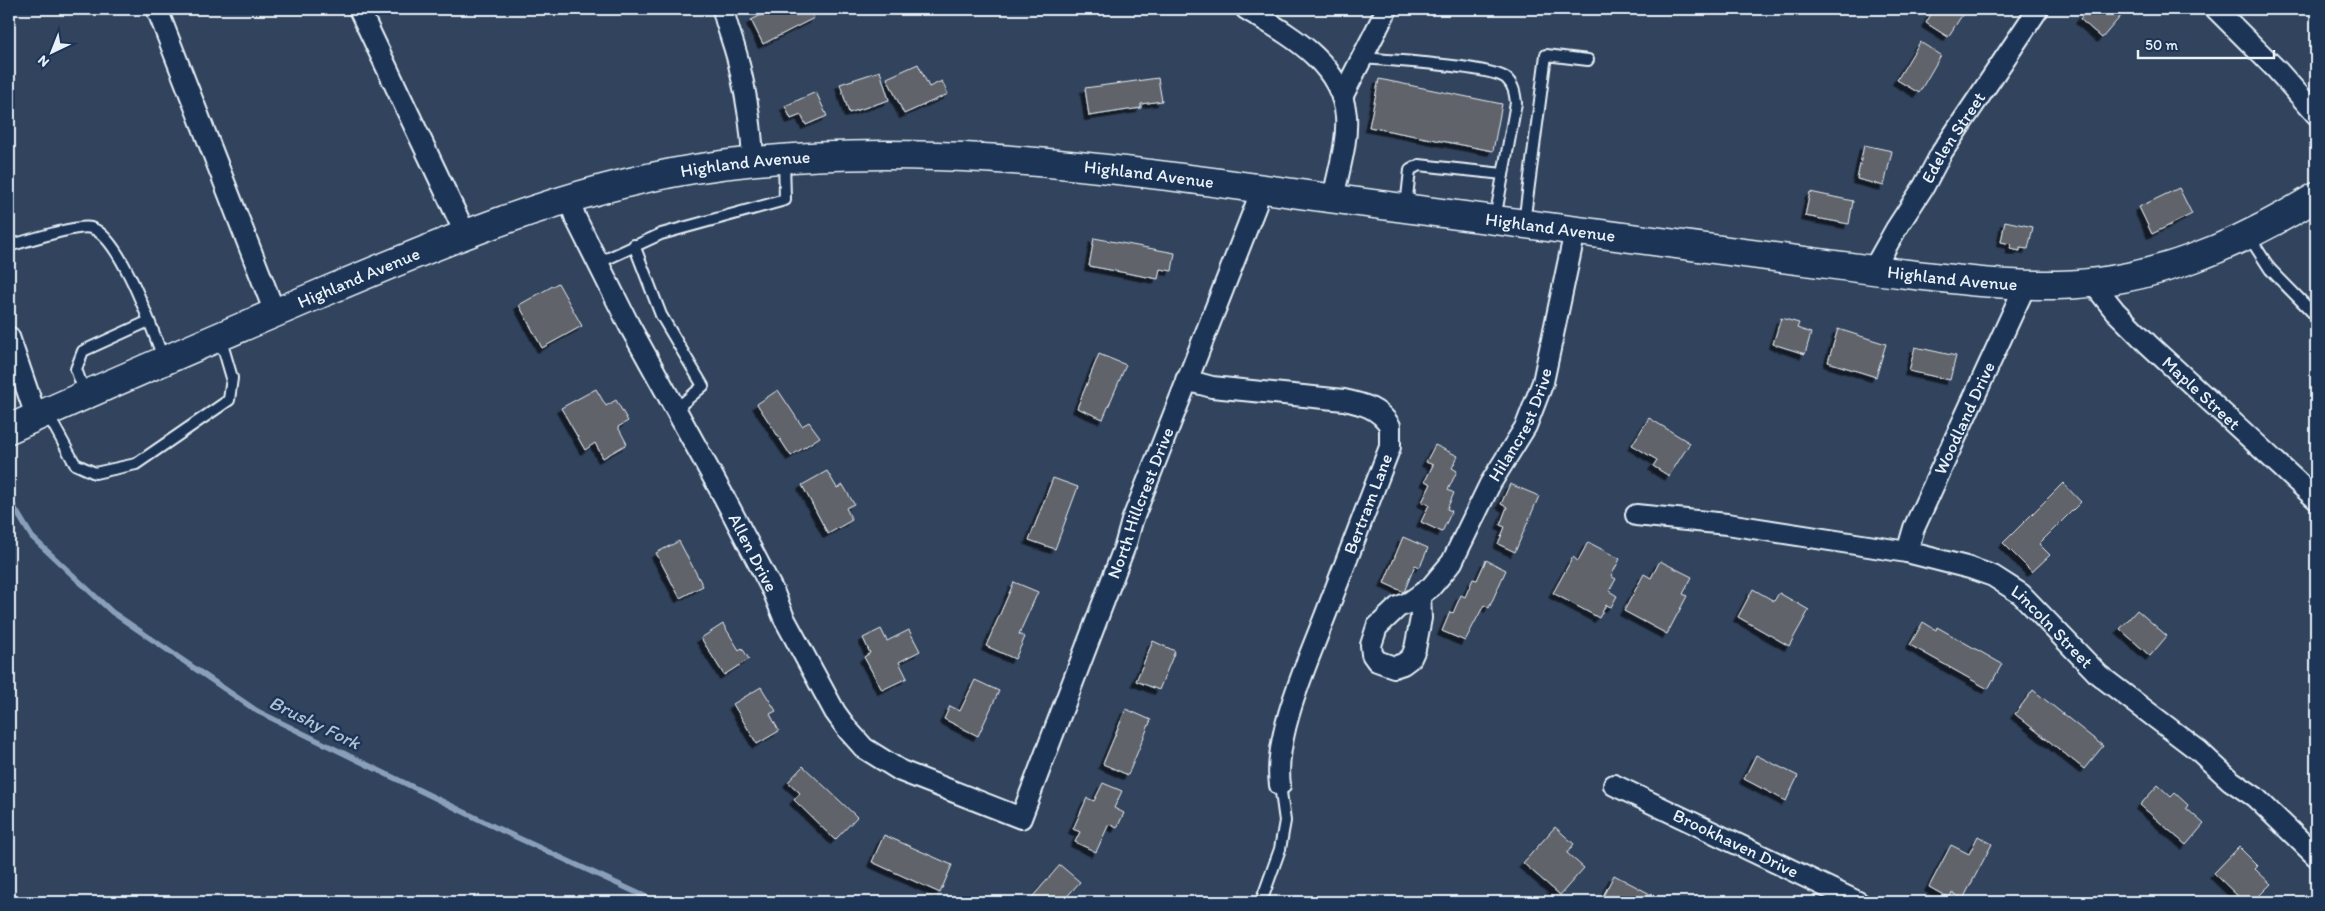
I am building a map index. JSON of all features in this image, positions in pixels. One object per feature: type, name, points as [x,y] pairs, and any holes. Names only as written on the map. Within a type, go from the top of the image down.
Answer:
[{"type":"main road","name":"Highland Avenue","points":[[26,421],[275,313],[466,235],[569,199],[653,178],[753,161],[883,153],[977,157],[1259,188],[1873,270],[1973,281],[2026,284],[2092,282],[2123,278],[2165,268],[2207,254],[2248,235],[2316,197]]},
{"type":"street","points":[[157,9],[275,313]]},
{"type":"street","points":[[359,9],[466,235]]},
{"type":"street","points":[[723,9],[728,33],[740,67],[752,132],[753,161]]},
{"type":"street","points":[[1246,9],[1304,46],[1321,61],[1334,78],[1342,97],[1346,116],[1345,136],[1333,198]]},
{"type":"street","points":[[1342,97],[1387,9]]},
{"type":"street","name":"Edelen Street","points":[[1873,270],[1896,229],[1924,186],[1942,152],[2038,9]]},
{"type":"street","points":[[2216,9],[2316,114]]},
{"type":"street","name":"North Hillcrest Drive","points":[[1020,818],[1186,380],[1256,205],[1259,188]]},
{"type":"street","name":"Allen Drive","points":[[569,199],[576,219],[598,263],[762,568],[784,618],[835,712],[848,730],[864,748],[900,772],[1020,818]]},
{"type":"street","name":"Hilancrest Drive","points":[[1420,596],[1441,576],[1460,547],[1490,484],[1526,426],[1538,398],[1575,231]]},
{"type":"street","name":"Maple Street","points":[[2092,282],[2115,311],[2148,344],[2316,499]]},
{"type":"street","name":"Woodland Drive","points":[[1907,552],[1914,528],[2026,284]]},
{"type":"street","points":[[9,336],[26,421]]},
{"type":"street","name":"Bertram Lane","points":[[1186,380],[1212,387],[1344,400],[1362,404],[1376,410],[1390,426],[1390,447],[1317,638],[1284,732],[1278,770],[1280,785]]},
{"type":"street","name":"Lincoln Street","points":[[1636,515],[1726,524],[1907,552],[1970,568],[1993,576],[2021,594],[2100,675],[2255,797],[2316,856]]},
{"type":"street","name":"Brookhaven Drive","points":[[1614,785],[1858,902]]},
{"type":"lane","points":[[1524,224],[1546,55],[1588,60]]},
{"type":"lane","points":[[1362,58],[1480,70],[1506,78],[1515,90],[1516,104],[1494,220]]},
{"type":"lane","points":[[598,263],[661,234],[785,200],[784,158]]},
{"type":"lane","points":[[1406,208],[1410,170],[1419,165],[1503,174]]},
{"type":"lane","points":[[9,246],[40,237],[90,227],[100,232],[116,253],[135,286],[164,361]]},
{"type":"lane","points":[[2248,235],[2270,268],[2316,316]]},
{"type":"lane","points":[[634,245],[661,315],[703,386],[676,409]]},
{"type":"lane","points":[[86,395],[76,369],[83,350],[149,322]]},
{"type":"lane","points":[[26,421],[75,464],[95,473],[136,464],[229,400],[232,378],[220,337]]},
{"type":"lane","points":[[1261,902],[1280,849],[1283,834],[1285,813],[1280,785]]},
{"type":"building","points":[[774,9],[809,9],[814,18],[763,44],[751,20]]},
{"type":"building","points":[[1934,9],[1966,9],[1948,37],[1926,23]]},
{"type":"building","points":[[2086,9],[2127,9],[2102,38],[2080,19]]},
{"type":"building","points":[[1920,42],[1941,55],[1919,93],[1897,80]]},
{"type":"building","points":[[918,64],[929,87],[942,81],[948,94],[904,114],[887,78]]},
{"type":"building","points":[[880,71],[889,100],[849,113],[840,84]]},
{"type":"building","points":[[1158,78],[1162,101],[1141,104],[1141,108],[1089,116],[1085,88]]},
{"type":"building","points":[[1379,79],[1502,104],[1493,151],[1369,127]]},
{"type":"building","points":[[816,92],[827,116],[806,125],[801,115],[791,119],[785,106]]},
{"type":"building","points":[[1864,145],[1892,151],[1884,186],[1857,179]]},
{"type":"building","points":[[2179,188],[2192,214],[2152,234],[2139,207]]},
{"type":"building","points":[[1810,192],[1853,201],[1849,224],[1805,216]]},
{"type":"building","points":[[2005,221],[2033,227],[2028,249],[2020,248],[2020,251],[2010,249],[2011,244],[2001,242]]},
{"type":"building","points":[[1094,238],[1175,253],[1172,271],[1160,269],[1158,279],[1089,266]]},
{"type":"building","points":[[558,283],[582,326],[542,348],[519,305]]},
{"type":"building","points":[[1781,318],[1799,323],[1797,328],[1811,333],[1805,354],[1773,344]]},
{"type":"building","points":[[1838,329],[1886,344],[1876,377],[1828,362]]},
{"type":"building","points":[[1915,347],[1956,356],[1950,380],[1909,371]]},
{"type":"building","points":[[1099,354],[1126,365],[1103,419],[1077,408]]},
{"type":"building","points":[[596,389],[606,406],[616,400],[628,421],[618,427],[627,444],[603,458],[595,443],[585,450],[561,408]]},
{"type":"building","points":[[778,390],[802,426],[809,422],[820,437],[791,456],[757,404]]},
{"type":"building","points":[[1649,418],[1690,443],[1669,476],[1653,466],[1657,460],[1632,445]]},
{"type":"building","points":[[1435,445],[1458,456],[1452,468],[1457,471],[1448,490],[1454,493],[1447,509],[1452,511],[1442,532],[1421,522],[1429,505],[1422,502],[1431,484],[1425,481],[1433,465],[1426,462]]},
{"type":"building","points":[[827,471],[837,488],[843,485],[854,504],[846,508],[852,520],[828,534],[802,485]]},
{"type":"building","points":[[1053,478],[1078,487],[1055,549],[1029,540]]},
{"type":"building","points":[[2063,483],[2081,502],[2039,544],[2050,555],[2032,572],[2003,543]]},
{"type":"building","points":[[1510,484],[1539,496],[1515,552],[1498,544],[1505,527],[1500,525],[1507,507],[1501,504]]},
{"type":"building","points":[[1403,537],[1428,548],[1420,567],[1415,565],[1404,592],[1384,583]]},
{"type":"building","points":[[679,541],[703,586],[680,598],[656,553]]},
{"type":"building","points":[[1588,542],[1620,559],[1611,576],[1616,579],[1609,591],[1617,596],[1611,607],[1606,605],[1599,618],[1553,593],[1573,557],[1578,561]]},
{"type":"building","points":[[1486,560],[1506,570],[1489,608],[1484,605],[1465,641],[1442,631],[1450,612],[1453,613],[1461,595],[1465,597],[1473,579],[1477,580]]},
{"type":"building","points":[[1660,561],[1692,577],[1683,594],[1687,596],[1667,634],[1624,611],[1644,574],[1651,578]]},
{"type":"building","points":[[1014,582],[1038,592],[1019,634],[1025,637],[1015,659],[986,646]]},
{"type":"building","points":[[1753,589],[1774,601],[1779,593],[1809,610],[1789,646],[1738,617]]},
{"type":"building","points":[[2137,610],[2167,636],[2150,656],[2120,629]]},
{"type":"building","points":[[1923,622],[1936,630],[1937,627],[2002,664],[1988,689],[1910,645]]},
{"type":"building","points":[[723,624],[739,650],[742,648],[749,659],[724,675],[701,638]]},
{"type":"building","points":[[881,629],[887,641],[909,630],[920,651],[899,662],[907,678],[882,690],[864,657],[870,653],[863,638]]},
{"type":"building","points":[[1153,641],[1175,651],[1159,690],[1136,681]]},
{"type":"building","points":[[975,680],[999,691],[978,736],[944,719],[950,706],[960,711]]},
{"type":"building","points":[[761,687],[776,711],[770,714],[779,731],[757,744],[733,704]]},
{"type":"building","points":[[2033,690],[2103,746],[2084,769],[2015,714]]},
{"type":"building","points":[[1126,709],[1151,720],[1128,775],[1103,764]]},
{"type":"building","points":[[1756,755],[1798,776],[1786,801],[1744,779]]},
{"type":"building","points":[[803,766],[857,817],[835,840],[794,800],[800,793],[788,782]]},
{"type":"building","points":[[1103,783],[1122,791],[1114,808],[1124,813],[1117,828],[1109,824],[1096,852],[1075,842],[1080,832],[1073,829],[1087,798],[1094,801]]},
{"type":"building","points":[[2158,785],[2171,797],[2175,793],[2188,805],[2186,808],[2204,824],[2186,845],[2140,805]]},
{"type":"building","points":[[1555,827],[1574,844],[1567,853],[1584,868],[1560,895],[1523,863]]},
{"type":"building","points":[[884,835],[952,865],[940,893],[872,862]]},
{"type":"building","points":[[1978,836],[1992,844],[1963,899],[1952,893],[1949,898],[1929,887],[1951,845],[1969,854]]},
{"type":"building","points":[[2239,847],[2258,866],[2255,869],[2271,884],[2253,902],[2244,902],[2214,873]]},
{"type":"building","points":[[1060,865],[1080,882],[1062,902],[1028,902]]},
{"type":"building","points":[[1614,875],[1654,896],[1650,902],[1600,902]]},
{"type":"waterway","name":"Brushy Fork","points":[[9,499],[32,537],[112,612],[257,711],[503,831],[657,902]]}]
